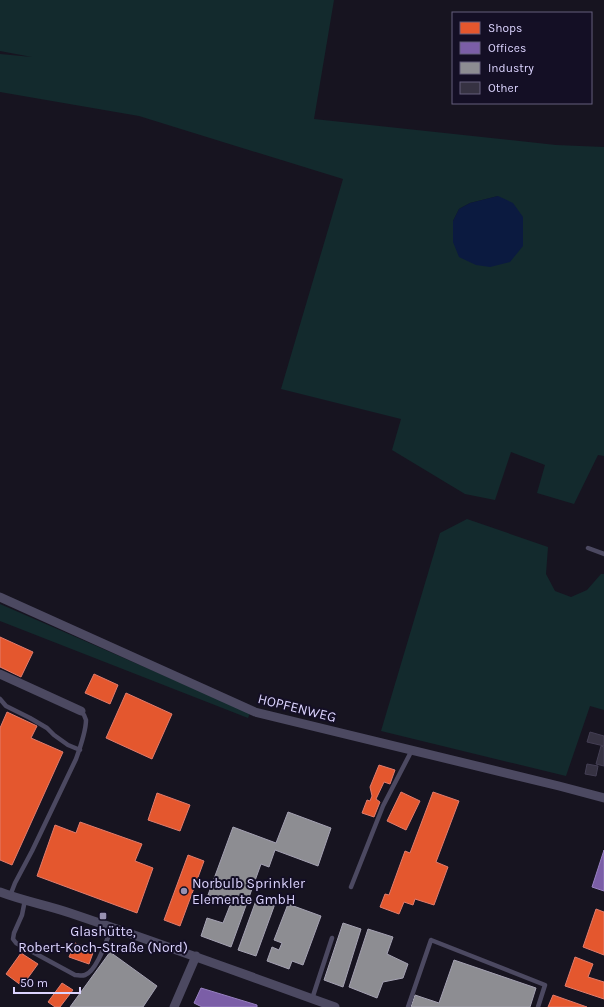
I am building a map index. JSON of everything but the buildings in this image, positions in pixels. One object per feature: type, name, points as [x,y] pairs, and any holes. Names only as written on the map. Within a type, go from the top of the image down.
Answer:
[{"type":"street","name":"HOPFENWEG","points":[[0,597],[255,712],[604,798]]},
{"type":"street","points":[[1,676],[81,711]]},
{"type":"street","points":[[0,892],[60,909],[196,956],[335,1007]]},
{"type":"street","points":[[174,1007],[196,956]]},
{"type":"lane","points":[[588,548],[604,554]]},
{"type":"lane","points":[[0,699],[6,706],[47,728],[68,745],[80,750]]},
{"type":"lane","points":[[10,896],[80,750],[86,718],[81,711]]},
{"type":"lane","points":[[351,887],[383,806],[412,750]]},
{"type":"lane","points":[[24,900],[22,915],[13,939],[16,943],[75,975],[84,976],[90,972],[102,953],[112,927]]},
{"type":"lane","points":[[312,999],[332,938]]},
{"type":"lane","points":[[408,1007],[431,940],[545,985],[538,1007]]},
{"type":"green space","points":[[0,0],[334,0],[314,119],[556,145],[604,147],[604,456],[598,455],[574,504],[537,493],[545,465],[511,452],[495,500],[465,494],[392,450],[401,419],[281,389],[343,179],[139,116],[0,92],[0,54],[32,57],[0,51]],"holes":[[[498,196],[453,242],[453,221],[459,209],[470,203]]]},
{"type":"green space","points":[[467,519],[548,547],[546,574],[555,591],[571,597],[587,590],[601,574],[604,574],[604,710],[590,706],[566,776],[381,731],[440,533]]},
{"type":"green space","points":[[0,604],[250,713],[248,718],[0,621]]},
{"type":"water","points":[[498,196],[513,203],[523,217],[523,246],[510,262],[490,267],[476,265],[459,257],[453,242],[453,221],[459,209],[470,203]]},
{"type":"place","name":"Norbulb Sprinkler Elemente GmbH","points":[[184,891]]},
{"type":"place","name":"Glashütte, Robert-Koch-Straße (Nord)","points":[[103,916]]}]
